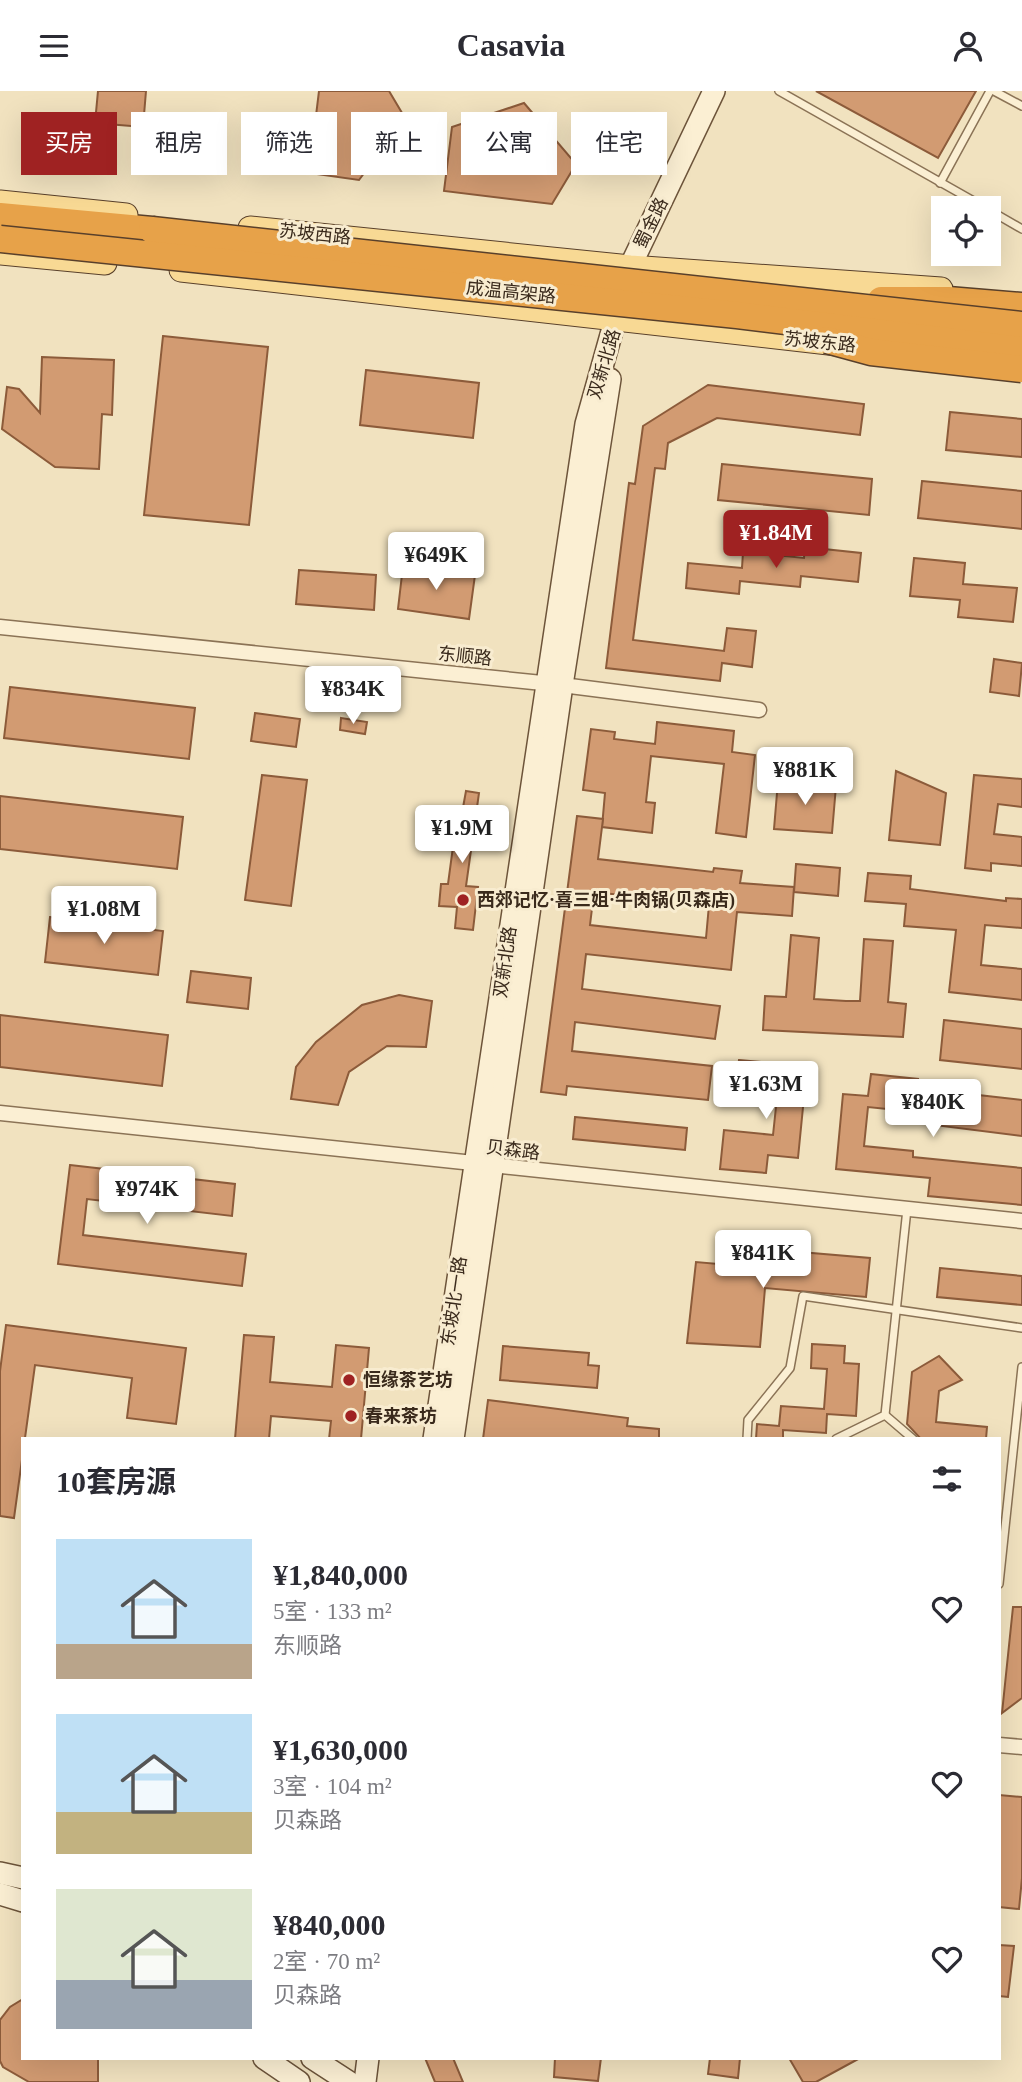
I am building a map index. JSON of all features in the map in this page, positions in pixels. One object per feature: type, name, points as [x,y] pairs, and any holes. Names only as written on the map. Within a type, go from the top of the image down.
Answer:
[{"type":"highway","name":"成温高架路","points":[[0,216],[152,230],[1022,325]]},
{"type":"highway","name":"成温高架路","points":[[0,239],[737,316],[1022,350]]},
{"type":"highway","points":[[799,300],[948,300],[1022,306]]},
{"type":"highway","points":[[737,316],[871,352],[1022,369]]},
{"type":"main road","name":"苏坡西路","points":[[0,202],[630,267]]},
{"type":"main road","points":[[0,253],[142,266],[617,321]]},
{"type":"main road","points":[[630,267],[1022,295]]},
{"type":"main road","name":"苏坡东路","points":[[617,321],[1022,363]]},
{"type":"street","name":"蜀金路","points":[[617,321],[630,267],[714,91]]},
{"type":"street","name":"双新北路","points":[[483,1166],[554,684],[604,423],[617,321]]},
{"type":"street","name":"东顺路","points":[[0,627],[554,684],[759,710]]},
{"type":"street","name":"贝森路","points":[[0,1113],[1022,1221]]},
{"type":"street","name":"东坡北一路","points":[[434,1437],[483,1166]]},
{"type":"street","points":[[453,1437],[483,1166]]},
{"type":"street","points":[[1001,1745],[1022,1747]]},
{"type":"street","points":[[0,1873],[21,1878]]},
{"type":"street","points":[[0,1894],[21,1900]]},
{"type":"street","points":[[267,2060],[299,2082]]},
{"type":"street","points":[[316,2060],[346,2075]]},
{"type":"street","points":[[365,2082],[368,2060]]},
{"type":"lane","points":[[779,91],[964,196]]},
{"type":"lane","points":[[940,183],[992,91],[1022,106]]},
{"type":"lane","points":[[1001,217],[1022,229]]},
{"type":"lane","points":[[885,1415],[907,1208]]},
{"type":"lane","points":[[747,1437],[748,1420],[790,1368],[803,1296],[1022,1328]]},
{"type":"lane","points":[[1001,1565],[1022,1367]]},
{"type":"lane","points":[[839,1437],[885,1415]]},
{"type":"lane","points":[[885,1415],[911,1437]]},
{"type":"building","points":[[98,91],[146,91],[144,112],[131,112],[131,126],[117,125],[117,112],[96,112]]},
{"type":"building","points":[[319,91],[389,91],[401,112],[351,112],[351,175],[363,175],[359,180],[323,175],[337,175],[337,112],[316,112]]},
{"type":"building","points":[[816,91],[976,91],[938,158]]},
{"type":"building","points":[[524,103],[532,112],[497,112]]},
{"type":"building","points":[[461,124],[461,175],[557,175],[557,142],[571,158],[571,172],[552,204],[444,191],[452,127]]},
{"type":"building","points":[[163,336],[268,347],[249,525],[144,515]]},
{"type":"building","points":[[42,357],[114,360],[112,415],[102,414],[99,469],[55,467],[2,429],[7,387],[19,389],[40,413]]},
{"type":"building","points":[[366,370],[479,383],[473,438],[360,425]]},
{"type":"building","points":[[708,385],[864,404],[860,435],[717,418],[668,443],[665,469],[655,468],[633,640],[724,651],[727,628],[756,631],[752,667],[722,663],[720,681],[606,668],[629,483],[635,484],[643,426]]},
{"type":"building","points":[[950,412],[1022,419],[1022,457],[946,450]]},
{"type":"building","points":[[722,464],[872,479],[869,515],[718,500]]},
{"type":"building","points":[[922,481],[1022,491],[1022,529],[918,518]]},
{"type":"building","points":[[805,547],[861,553],[858,582],[801,576],[800,587],[740,581],[739,594],[686,588],[688,563],[742,568],[743,552],[804,558]]},
{"type":"building","points":[[914,558],[965,563],[963,584],[1017,588],[1013,622],[958,617],[960,600],[910,596]]},
{"type":"building","points":[[403,566],[475,575],[469,619],[398,609]]},
{"type":"building","points":[[299,570],[376,575],[374,610],[296,604]]},
{"type":"building","points":[[994,659],[1022,663],[1019,696],[990,692]]},
{"type":"building","points":[[10,687],[195,708],[189,759],[4,738]]},
{"type":"building","points":[[255,713],[300,719],[296,747],[251,741]]},
{"type":"building","points":[[341,718],[367,722],[365,734],[340,730]]},
{"type":"building","points":[[657,722],[734,731],[732,752],[755,755],[746,837],[716,833],[724,764],[651,756],[646,802],[655,803],[652,833],[602,827],[605,793],[583,790],[591,729],[615,732],[614,739],[655,744]]},
{"type":"building","points":[[896,771],[946,793],[940,845],[889,840]]},
{"type":"building","points":[[262,775],[307,780],[291,906],[245,900]]},
{"type":"building","points":[[974,775],[1022,779],[1022,807],[998,804],[994,834],[1022,837],[1022,866],[991,863],[991,871],[965,868]]},
{"type":"building","points":[[778,781],[836,786],[832,833],[774,829]]},
{"type":"building","points":[[466,791],[479,793],[466,886],[478,887],[473,930],[455,928],[457,907],[439,906],[441,884],[448,884],[455,832],[448,830],[451,811],[462,813]]},
{"type":"building","points":[[0,796],[183,817],[177,869],[0,849]]},
{"type":"building","points":[[577,816],[603,819],[598,859],[713,872],[714,868],[742,871],[740,883],[794,887],[792,916],[737,912],[731,970],[586,954],[582,989],[720,1006],[715,1039],[575,1022],[572,1051],[712,1066],[708,1100],[567,1086],[566,1095],[541,1092]],"holes":[[[594,892],[709,905],[706,938],[590,925]]]},
{"type":"building","points":[[796,864],[840,868],[838,896],[794,892]]},
{"type":"building","points":[[868,873],[911,876],[910,889],[1006,901],[1006,898],[1022,899],[1022,928],[985,925],[981,965],[1022,969],[1022,1000],[949,992],[956,930],[904,926],[906,904],[865,901]]},
{"type":"building","points":[[50,917],[163,931],[158,975],[45,962]]},
{"type":"building","points":[[791,935],[819,938],[814,999],[846,1001],[860,1001],[864,939],[893,941],[888,1002],[906,1004],[903,1037],[763,1030],[765,996],[786,997]]},
{"type":"building","points":[[191,971],[251,978],[248,1009],[187,1002]]},
{"type":"building","points":[[399,995],[432,1001],[426,1047],[387,1046],[349,1072],[338,1105],[291,1099],[296,1067],[316,1042],[362,1005]]},
{"type":"building","points":[[0,1015],[168,1035],[162,1086],[0,1067]]},
{"type":"building","points":[[944,1020],[1022,1029],[1022,1069],[940,1060]]},
{"type":"building","points":[[739,1060],[795,1065],[792,1095],[804,1097],[798,1158],[768,1155],[766,1173],[720,1169],[724,1130],[773,1135],[778,1088],[736,1084]]},
{"type":"building","points":[[871,1074],[918,1079],[917,1088],[1022,1100],[1022,1136],[934,1125],[936,1114],[868,1107],[864,1146],[913,1151],[913,1157],[1022,1168],[1022,1205],[928,1196],[930,1178],[836,1169],[843,1094],[868,1096]]},
{"type":"building","points":[[575,1117],[687,1128],[685,1150],[573,1139]]},
{"type":"building","points":[[70,1165],[235,1184],[232,1216],[87,1199],[83,1235],[246,1254],[242,1286],[58,1264]]},
{"type":"building","points":[[742,1247],[870,1258],[866,1297],[765,1288],[760,1347],[687,1343],[696,1262],[741,1266]]},
{"type":"building","points":[[940,1268],[1022,1276],[1022,1305],[937,1297]]},
{"type":"building","points":[[6,1325],[186,1348],[176,1424],[127,1418],[132,1378],[35,1365],[25,1437],[21,1437],[21,1467],[14,1518],[0,1516],[0,1371]]},
{"type":"building","points":[[244,1335],[274,1337],[270,1382],[332,1387],[336,1345],[369,1348],[361,1437],[329,1437],[331,1421],[271,1416],[269,1437],[235,1437]]},
{"type":"building","points":[[812,1344],[845,1346],[844,1363],[859,1364],[856,1416],[827,1414],[826,1433],[783,1430],[783,1437],[756,1437],[757,1424],[779,1426],[781,1406],[824,1409],[827,1369],[811,1368]]},
{"type":"building","points":[[503,1346],[589,1353],[588,1365],[599,1366],[597,1388],[500,1380]]},
{"type":"building","points":[[939,1356],[962,1380],[939,1391],[936,1422],[987,1427],[986,1437],[919,1437],[907,1424],[912,1372]]},
{"type":"building","points":[[488,1400],[628,1418],[627,1426],[659,1429],[659,1437],[483,1437]]},
{"type":"building","points":[[1013,1607],[1022,1607],[1022,1698],[1002,1713]]},
{"type":"building","points":[[1001,1795],[1022,1797],[1022,1878],[1019,1909],[1001,1907]]},
{"type":"building","points":[[1001,1945],[1014,1946],[1008,1997],[1001,1996]]},
{"type":"building","points":[[21,2000],[21,2060],[98,2060],[98,2082],[29,2082],[3,2067],[0,2061],[0,2020],[10,2007]]},
{"type":"building","points":[[426,2060],[454,2060],[463,2082],[435,2082]]},
{"type":"building","points":[[555,2060],[601,2060],[598,2081],[554,2077]]},
{"type":"building","points":[[710,2060],[740,2060],[738,2078],[708,2074]]},
{"type":"building","points":[[790,2060],[856,2060],[816,2082],[803,2082]]},
{"type":"place","name":"西郊记忆·喜三姐·牛肉锅(贝森店)","points":[[463,900]]},
{"type":"place","name":"恒缘茶艺坊","points":[[349,1380]]},
{"type":"place","name":"春来茶坊","points":[[351,1416]]}]
